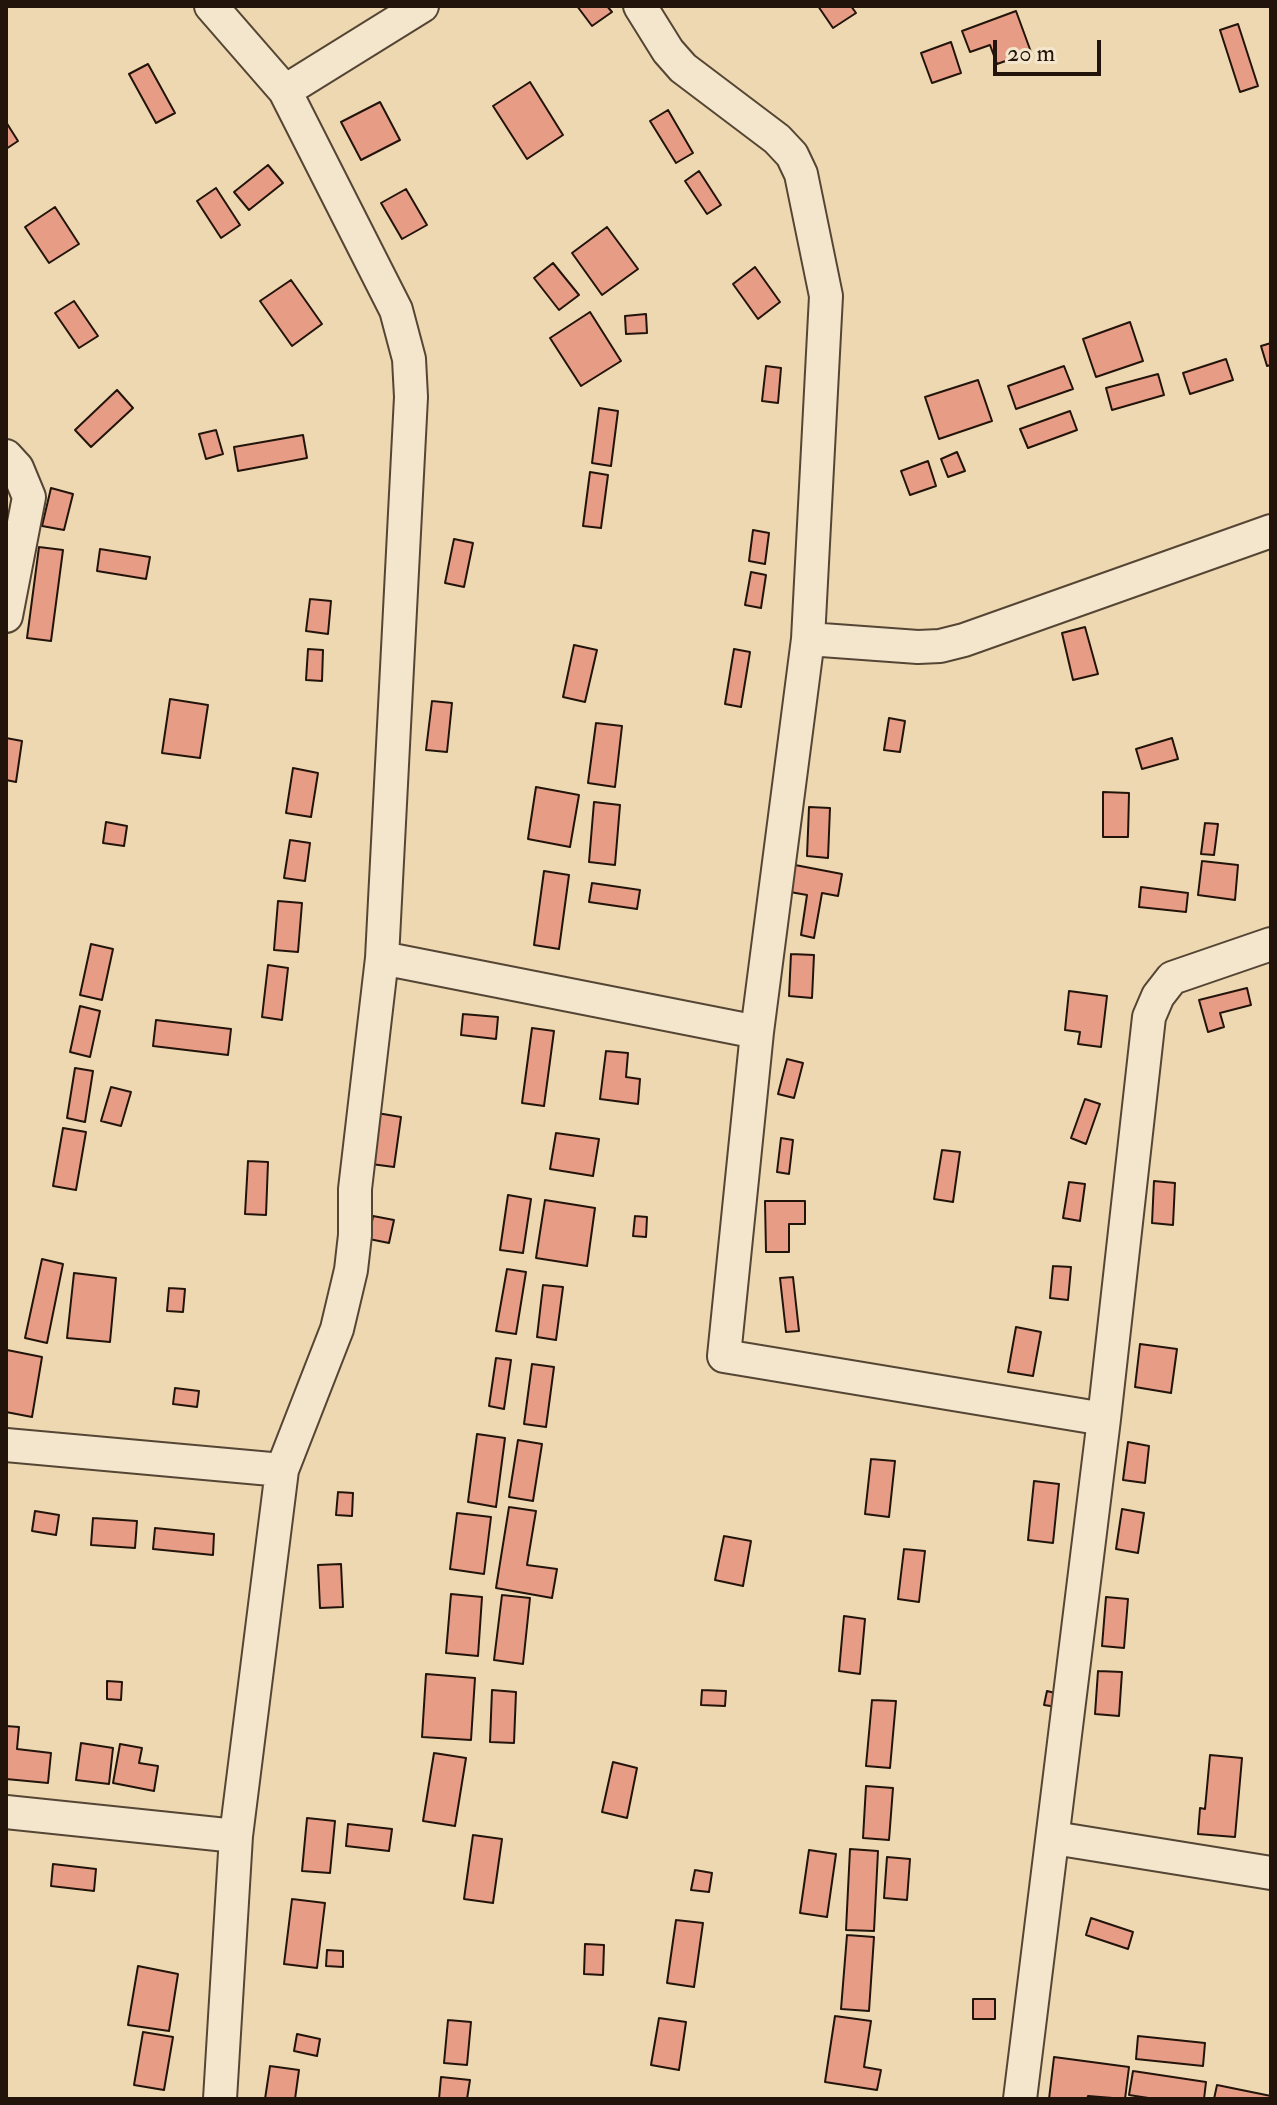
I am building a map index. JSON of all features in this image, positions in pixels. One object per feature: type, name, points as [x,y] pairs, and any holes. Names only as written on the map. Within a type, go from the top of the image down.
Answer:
[{"type":"street","points":[[211,6],[285,91],[396,310],[409,359],[411,397],[382,958],[355,1189],[355,1235],[351,1270],[337,1329],[282,1470],[236,1836],[220,2099]]},
{"type":"street","points":[[285,91],[422,6]]},
{"type":"street","points":[[640,6],[668,51],[683,68],[777,139],[792,155],[801,174],[826,296],[808,639],[757,1032],[724,1356],[1104,1419]]},
{"type":"street","points":[[6,456],[17,468],[29,497],[6,616]]},
{"type":"street","points":[[808,639],[940,646],[1271,531]]},
{"type":"street","points":[[1020,2099],[1104,1419],[1149,1017],[1158,996],[1172,978],[1271,944]]},
{"type":"street","points":[[382,958],[757,1032]]},
{"type":"street","points":[[6,1445],[282,1470]]},
{"type":"street","points":[[6,1812],[236,1836]]},
{"type":"street","points":[[1054,1838],[1271,1873]]},
{"type":"building","points":[[577,6],[607,6],[612,12],[592,26]]},
{"type":"building","points":[[818,6],[851,6],[856,13],[833,28]]},
{"type":"building","points":[[1016,11],[1031,52],[997,64],[990,45],[970,52],[962,31]]},
{"type":"building","points":[[1238,24],[1258,86],[1240,92],[1220,30]]},
{"type":"building","points":[[951,42],[961,73],[932,83],[921,53]]},
{"type":"building","points":[[148,64],[175,113],[156,123],[129,74]]},
{"type":"building","points":[[530,82],[563,135],[527,159],[493,106]]},
{"type":"building","points":[[380,102],[400,140],[361,160],[341,122]]},
{"type":"building","points":[[668,110],[693,153],[676,163],[650,121]]},
{"type":"building","points":[[6,122],[18,141],[6,149]]},
{"type":"building","points":[[268,165],[283,183],[249,210],[234,192]]},
{"type":"building","points":[[699,171],[721,205],[707,214],[685,181]]},
{"type":"building","points":[[216,188],[240,225],[221,238],[197,201]]},
{"type":"building","points":[[406,189],[427,225],[402,239],[381,203]]},
{"type":"building","points":[[55,207],[79,244],[49,263],[25,227]]},
{"type":"building","points":[[607,227],[638,269],[602,295],[572,253]]},
{"type":"building","points":[[553,263],[579,295],[559,310],[534,278]]},
{"type":"building","points":[[755,267],[780,302],[758,319],[733,284]]},
{"type":"building","points":[[291,280],[322,324],[292,346],[260,301]]},
{"type":"building","points":[[74,301],[98,336],[79,348],[55,313]]},
{"type":"building","points":[[590,312],[621,361],[581,386],[550,338]]},
{"type":"building","points":[[646,314],[647,333],[626,334],[625,316]]},
{"type":"building","points":[[1130,322],[1143,361],[1096,377],[1083,339]]},
{"type":"building","points":[[1271,343],[1271,365],[1267,366],[1261,346]]},
{"type":"building","points":[[1226,359],[1233,380],[1190,394],[1183,373]]},
{"type":"building","points":[[766,366],[781,368],[778,403],[762,401]]},
{"type":"building","points":[[1064,366],[1073,389],[1016,409],[1008,386]]},
{"type":"building","points":[[1158,374],[1164,395],[1112,410],[1106,388]]},
{"type":"building","points":[[978,380],[992,421],[939,439],[925,397]]},
{"type":"building","points":[[117,390],[133,408],[91,447],[75,430]]},
{"type":"building","points":[[599,408],[618,411],[611,466],[592,463]]},
{"type":"building","points":[[1070,411],[1077,430],[1028,448],[1020,429]]},
{"type":"building","points":[[216,430],[223,454],[206,459],[199,434]]},
{"type":"building","points":[[303,435],[307,458],[238,471],[234,447]]},
{"type":"building","points":[[957,452],[965,471],[948,477],[941,459]]},
{"type":"building","points":[[928,461],[936,486],[910,495],[901,471]]},
{"type":"building","points":[[590,472],[608,475],[601,528],[583,526]]},
{"type":"building","points":[[51,488],[73,494],[64,530],[42,526]]},
{"type":"building","points":[[753,530],[769,533],[765,564],[749,561]]},
{"type":"building","points":[[454,539],[473,543],[464,587],[445,583]]},
{"type":"building","points":[[39,547],[63,550],[51,641],[27,638]]},
{"type":"building","points":[[100,549],[150,557],[146,579],[97,571]]},
{"type":"building","points":[[751,572],[766,575],[761,608],[745,605]]},
{"type":"building","points":[[310,599],[331,601],[328,634],[306,631]]},
{"type":"building","points":[[1085,627],[1098,674],[1073,680],[1062,633]]},
{"type":"building","points":[[574,645],[597,650],[585,702],[563,697]]},
{"type":"building","points":[[308,649],[323,650],[322,681],[306,680]]},
{"type":"building","points":[[734,649],[750,652],[741,707],[725,704]]},
{"type":"building","points":[[170,699],[208,705],[200,758],[162,753]]},
{"type":"building","points":[[432,701],[452,703],[447,752],[426,750]]},
{"type":"building","points":[[889,718],[905,721],[900,752],[884,750]]},
{"type":"building","points":[[596,723],[622,726],[615,787],[588,783]]},
{"type":"building","points":[[6,738],[22,741],[16,782],[6,780]]},
{"type":"building","points":[[1172,738],[1178,759],[1142,769],[1136,749]]},
{"type":"building","points":[[293,768],[318,773],[311,817],[286,813]]},
{"type":"building","points":[[536,787],[579,795],[570,847],[528,839]]},
{"type":"building","points":[[1103,792],[1129,793],[1128,837],[1103,837]]},
{"type":"building","points":[[594,802],[620,805],[615,865],[589,862]]},
{"type":"building","points":[[809,807],[830,808],[828,858],[807,856]]},
{"type":"building","points":[[106,822],[127,826],[124,846],[103,843]]},
{"type":"building","points":[[1205,823],[1218,824],[1214,855],[1201,854]]},
{"type":"building","points":[[290,840],[310,843],[305,881],[284,878]]},
{"type":"building","points":[[1202,861],[1238,865],[1235,900],[1198,895]]},
{"type":"building","points":[[795,865],[842,874],[838,896],[822,893],[814,938],[801,935],[807,895],[790,892]]},
{"type":"building","points":[[544,871],[569,875],[559,949],[534,945]]},
{"type":"building","points":[[592,883],[640,890],[637,909],[589,902]]},
{"type":"building","points":[[1141,887],[1188,893],[1186,912],[1139,907]]},
{"type":"building","points":[[278,901],[302,903],[298,952],[274,950]]},
{"type":"building","points":[[91,944],[113,949],[102,1000],[80,995]]},
{"type":"building","points":[[791,954],[814,955],[812,998],[789,996]]},
{"type":"building","points":[[268,965],[288,968],[282,1020],[262,1017]]},
{"type":"building","points":[[1247,988],[1251,1005],[1220,1013],[1224,1027],[1208,1032],[1199,1000]]},
{"type":"building","points":[[1069,991],[1107,996],[1101,1047],[1078,1044],[1080,1032],[1065,1030]]},
{"type":"building","points":[[80,1006],[100,1011],[90,1057],[70,1052]]},
{"type":"building","points":[[463,1014],[498,1017],[496,1039],[461,1035]]},
{"type":"building","points":[[156,1020],[231,1029],[228,1055],[153,1046]]},
{"type":"building","points":[[532,1028],[554,1031],[544,1106],[522,1103]]},
{"type":"building","points":[[606,1051],[628,1053],[626,1077],[640,1079],[638,1104],[600,1099]]},
{"type":"building","points":[[787,1059],[803,1063],[794,1098],[778,1094]]},
{"type":"building","points":[[75,1068],[93,1071],[85,1122],[67,1118]]},
{"type":"building","points":[[111,1087],[131,1092],[121,1126],[101,1121]]},
{"type":"building","points":[[1085,1099],[1100,1104],[1086,1144],[1071,1138]]},
{"type":"building","points":[[377,1113],[401,1117],[394,1167],[371,1164]]},
{"type":"building","points":[[63,1128],[86,1132],[76,1190],[53,1186]]},
{"type":"building","points":[[556,1133],[599,1139],[593,1176],[550,1169]]},
{"type":"building","points":[[781,1138],[793,1140],[789,1174],[777,1172]]},
{"type":"building","points":[[942,1150],[960,1152],[953,1202],[934,1199]]},
{"type":"building","points":[[248,1161],[268,1162],[266,1215],[245,1214]]},
{"type":"building","points":[[1154,1181],[1175,1183],[1173,1225],[1152,1223]]},
{"type":"building","points":[[1069,1182],[1085,1184],[1080,1221],[1063,1218]]},
{"type":"building","points":[[508,1195],[531,1199],[523,1253],[500,1250]]},
{"type":"building","points":[[545,1200],[595,1208],[587,1266],[536,1258]]},
{"type":"building","points":[[765,1201],[805,1201],[805,1224],[789,1224],[789,1252],[766,1252]]},
{"type":"building","points":[[373,1216],[394,1220],[389,1243],[369,1239]]},
{"type":"building","points":[[635,1216],[647,1217],[646,1237],[633,1236]]},
{"type":"building","points":[[42,1259],[63,1264],[47,1343],[25,1338]]},
{"type":"building","points":[[1053,1266],[1071,1267],[1068,1300],[1050,1298]]},
{"type":"building","points":[[507,1269],[526,1272],[516,1334],[496,1331]]},
{"type":"building","points":[[74,1273],[116,1278],[110,1342],[67,1338]]},
{"type":"building","points":[[793,1277],[799,1331],[786,1332],[780,1278]]},
{"type":"building","points":[[543,1285],[563,1287],[556,1340],[537,1337]]},
{"type":"building","points":[[169,1288],[185,1289],[183,1312],[167,1311]]},
{"type":"building","points":[[1016,1327],[1041,1332],[1033,1376],[1008,1372]]},
{"type":"building","points":[[1140,1344],[1177,1349],[1171,1393],[1135,1387]]},
{"type":"building","points":[[7,1350],[42,1357],[32,1417],[6,1412]]},
{"type":"building","points":[[496,1358],[511,1360],[504,1409],[489,1406]]},
{"type":"building","points":[[532,1364],[554,1367],[546,1427],[524,1424]]},
{"type":"building","points":[[175,1388],[199,1391],[197,1407],[173,1404]]},
{"type":"building","points":[[477,1434],[505,1438],[496,1507],[468,1502]]},
{"type":"building","points":[[518,1440],[542,1444],[533,1501],[509,1497]]},
{"type":"building","points":[[1128,1442],[1149,1446],[1145,1483],[1123,1480]]},
{"type":"building","points":[[871,1459],[895,1461],[889,1517],[865,1514]]},
{"type":"building","points":[[1034,1481],[1059,1484],[1053,1543],[1028,1540]]},
{"type":"building","points":[[338,1492],[353,1493],[352,1516],[336,1515]]},
{"type":"building","points":[[509,1507],[536,1511],[527,1565],[557,1569],[552,1598],[496,1588]]},
{"type":"building","points":[[1122,1509],[1144,1513],[1138,1553],[1116,1549]]},
{"type":"building","points":[[35,1511],[59,1515],[56,1535],[32,1531]]},
{"type":"building","points":[[457,1513],[491,1517],[484,1574],[450,1569]]},
{"type":"building","points":[[93,1518],[137,1521],[135,1548],[91,1545]]},
{"type":"building","points":[[155,1528],[214,1534],[213,1555],[153,1549]]},
{"type":"building","points":[[724,1536],[751,1541],[743,1586],[715,1580]]},
{"type":"building","points":[[904,1549],[925,1551],[919,1602],[898,1599]]},
{"type":"building","points":[[341,1564],[343,1607],[320,1608],[318,1565]]},
{"type":"building","points":[[451,1594],[482,1597],[478,1656],[446,1653]]},
{"type":"building","points":[[502,1595],[530,1598],[523,1664],[494,1660]]},
{"type":"building","points":[[1106,1597],[1128,1599],[1124,1648],[1102,1646]]},
{"type":"building","points":[[844,1616],[865,1619],[860,1674],[839,1671]]},
{"type":"building","points":[[1098,1671],[1122,1672],[1119,1716],[1095,1714]]},
{"type":"building","points":[[426,1674],[475,1678],[471,1740],[422,1737]]},
{"type":"building","points":[[107,1681],[122,1682],[121,1700],[107,1699]]},
{"type":"building","points":[[492,1690],[516,1692],[514,1743],[490,1742]]},
{"type":"building","points":[[702,1690],[726,1691],[725,1706],[701,1705]]},
{"type":"building","points":[[1047,1691],[1059,1694],[1057,1707],[1044,1705]]},
{"type":"building","points":[[872,1700],[896,1701],[890,1768],[866,1766]]},
{"type":"building","points":[[6,1726],[19,1727],[17,1749],[51,1753],[48,1783],[6,1779]]},
{"type":"building","points":[[81,1743],[113,1748],[109,1784],[76,1780]]},
{"type":"building","points":[[120,1744],[142,1748],[139,1763],[158,1766],[154,1791],[113,1783]]},
{"type":"building","points":[[434,1753],[466,1758],[455,1826],[423,1821]]},
{"type":"building","points":[[1210,1755],[1242,1758],[1235,1837],[1198,1834],[1200,1808],[1205,1809]]},
{"type":"building","points":[[613,1762],[637,1768],[627,1818],[602,1812]]},
{"type":"building","points":[[866,1786],[893,1788],[889,1840],[863,1838]]},
{"type":"building","points":[[307,1818],[335,1821],[330,1873],[302,1871]]},
{"type":"building","points":[[348,1824],[392,1829],[389,1851],[346,1846]]},
{"type":"building","points":[[473,1835],[502,1839],[493,1903],[464,1899]]},
{"type":"building","points":[[850,1849],[878,1851],[874,1931],[846,1930]]},
{"type":"building","points":[[809,1850],[836,1854],[827,1917],[800,1913]]},
{"type":"building","points":[[887,1857],[910,1859],[907,1900],[884,1898]]},
{"type":"building","points":[[53,1864],[96,1869],[94,1891],[51,1886]]},
{"type":"building","points":[[695,1870],[712,1873],[709,1892],[691,1890]]},
{"type":"building","points":[[292,1899],[325,1903],[317,1968],[284,1964]]},
{"type":"building","points":[[1091,1918],[1133,1932],[1128,1949],[1086,1935]]},
{"type":"building","points":[[676,1920],[703,1923],[694,1987],[667,1983]]},
{"type":"building","points":[[847,1935],[874,1937],[869,2011],[841,2009]]},
{"type":"building","points":[[585,1944],[604,1945],[603,1975],[584,1974]]},
{"type":"building","points":[[327,1950],[343,1951],[343,1967],[326,1966]]},
{"type":"building","points":[[138,1966],[178,1974],[169,2031],[128,2025]]},
{"type":"building","points":[[973,1999],[995,1999],[995,2019],[973,2019]]},
{"type":"building","points":[[835,2016],[871,2021],[864,2067],[881,2070],[877,2090],[825,2082]]},
{"type":"building","points":[[659,2018],[686,2022],[679,2070],[651,2065]]},
{"type":"building","points":[[448,2020],[471,2022],[467,2065],[444,2063]]},
{"type":"building","points":[[143,2032],[173,2037],[164,2090],[134,2085]]},
{"type":"building","points":[[297,2034],[320,2039],[317,2056],[294,2051]]},
{"type":"building","points":[[1138,2036],[1205,2043],[1203,2066],[1136,2059]]},
{"type":"building","points":[[1054,2057],[1129,2067],[1125,2099],[1088,2096],[1087,2099],[1049,2099]]},
{"type":"building","points":[[270,2066],[299,2070],[295,2099],[265,2099]]},
{"type":"building","points":[[1133,2071],[1206,2082],[1204,2099],[1155,2099],[1129,2095]]},
{"type":"building","points":[[441,2077],[470,2080],[467,2099],[439,2099]]},
{"type":"building","points":[[1217,2085],[1271,2096],[1271,2099],[1214,2099]]}]
